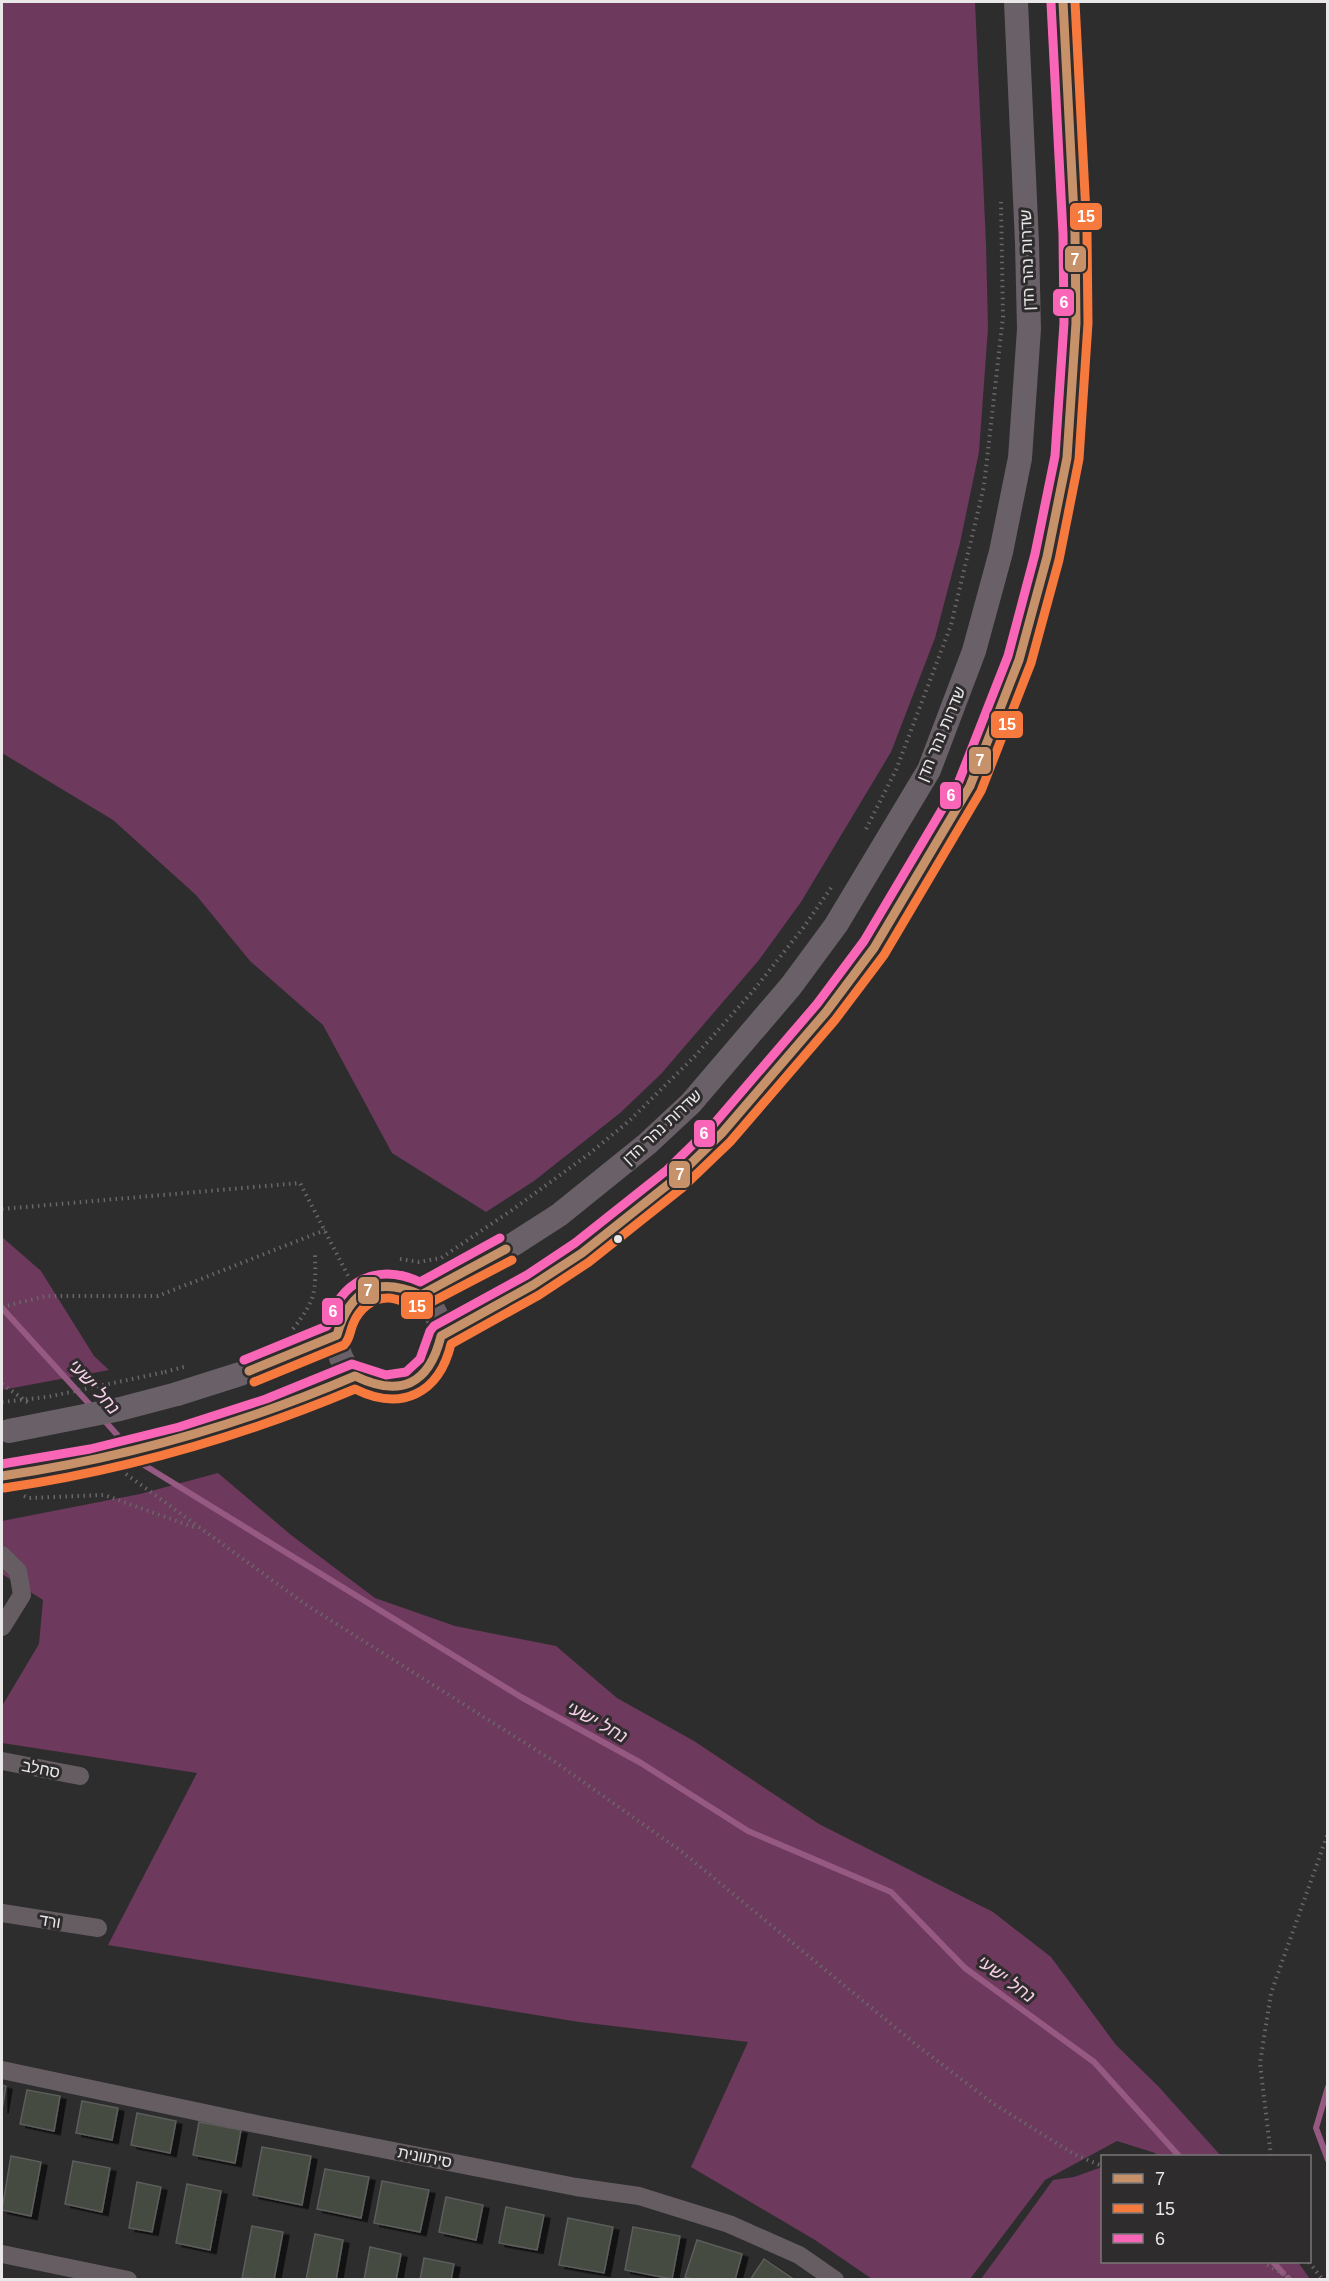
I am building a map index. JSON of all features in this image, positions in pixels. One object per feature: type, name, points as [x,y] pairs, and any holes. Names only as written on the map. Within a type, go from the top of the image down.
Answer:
[{"type":"main road","name":"שדרות נהר הדן","points":[[421,1296],[514,1244],[559,1215],[647,1144],[691,1102],[791,986],[836,925],[928,770],[974,651],[1001,552],[1020,458],[1029,329],[1016,2]]},
{"type":"main road","points":[[441,1336],[533,1285],[582,1253],[675,1179],[722,1133],[826,1012],[874,948],[970,786],[1019,660],[1047,556],[1067,458],[1076,323],[1075,234],[1063,2]]},
{"type":"main road","points":[[396,1285],[421,1296],[436,1313],[441,1336],[439,1353],[431,1368],[419,1380],[403,1387],[386,1389],[370,1385],[355,1376],[345,1364],[339,1350],[337,1335],[340,1320],[348,1306],[358,1295],[370,1288],[396,1285]]},
{"type":"main road","points":[[5,1431],[120,1409],[177,1394],[240,1374],[337,1335]]},
{"type":"main road","points":[[2,1476],[41,1471],[130,1453],[209,1431],[255,1416],[355,1376]]},
{"type":"street","points":[[2,1555],[18,1571],[22,1595],[2,1627]]},
{"type":"street","name":"סחלב","points":[[2,1761],[80,1776]]},
{"type":"street","name":"ורד","points":[[2,1913],[98,1928]]},
{"type":"street","name":"סיתוונית","points":[[2,2070],[576,2187],[639,2196],[729,2224],[800,2255],[835,2280]]},
{"type":"street","points":[[2,2254],[128,2280]]},
{"type":"path","points":[[864,833],[896,770],[951,625],[984,486],[1003,317],[1001,199]]},
{"type":"path","points":[[400,1259],[419,1262],[441,1258],[589,1155],[629,1121],[695,1056],[753,991],[836,880]]},
{"type":"path","points":[[2,1209],[300,1183],[358,1295]]},
{"type":"path","points":[[2,1307],[46,1296],[158,1296],[325,1230]]},
{"type":"path","points":[[291,1331],[310,1307],[315,1293],[315,1255]]},
{"type":"path","points":[[2,1402],[47,1397],[198,1363]]},
{"type":"path","points":[[2,1384],[30,1405]]},
{"type":"path","points":[[116,1468],[305,1604],[555,1762],[681,1851],[919,2047],[985,2097],[1074,2154],[1101,2166]]},
{"type":"path","points":[[19,1494],[28,1498],[104,1495],[202,1531]]},
{"type":"path","points":[[1271,2155],[1260,2063],[1271,1993],[1328,1833]]},
{"type":"path","points":[[1264,2263],[1293,2280]]},
{"type":"path","points":[[1311,2263],[1323,2280]]},
{"type":"shaded area","points":[[2,2],[975,2],[988,328],[979,452],[960,543],[935,638],[891,752],[801,902],[759,960],[661,1074],[620,1113],[534,1181],[486,1212],[392,1153],[323,1025],[250,961],[196,895],[113,820],[2,753]]},
{"type":"shaded area","points":[[2,1237],[41,1271],[94,1356],[109,1370],[2,1390]]},
{"type":"shaded area","points":[[218,1473],[291,1535],[375,1598],[455,1626],[556,1646],[617,1698],[694,1741],[819,1824],[993,1912],[1051,1957],[1116,2045],[1158,2086],[1220,2155],[1156,2155],[1117,2141],[1045,2180],[970,2279],[872,2279],[815,2240],[691,2167],[748,2042],[579,2022],[108,1945],[197,1773],[2,1743],[2,1706],[39,1644],[43,1600],[2,1574],[2,1521],[140,1494]]},
{"type":"shaded area","points":[[1101,2167],[1101,2263],[1299,2263],[1310,2279],[981,2279],[1053,2180],[1074,2177]]},
{"type":"building","points":[[2,2085],[6,2086],[2,2110]]},
{"type":"building","points":[[27,2090],[60,2096],[54,2131],[20,2124]]},
{"type":"building","points":[[82,2101],[118,2108],[112,2140],[76,2133]]},
{"type":"building","points":[[137,2113],[176,2121],[170,2153],[131,2145]]},
{"type":"building","points":[[199,2122],[241,2130],[235,2163],[193,2155]]},
{"type":"building","points":[[262,2147],[311,2156],[302,2205],[253,2195]]},
{"type":"building","points":[[11,2156],[41,2162],[31,2216],[2,2210]]},
{"type":"building","points":[[73,2161],[110,2168],[102,2212],[65,2204]]},
{"type":"building","points":[[325,2169],[369,2177],[361,2218],[317,2209]]},
{"type":"building","points":[[382,2181],[429,2190],[420,2232],[374,2223]]},
{"type":"building","points":[[137,2182],[161,2187],[152,2232],[129,2228]]},
{"type":"building","points":[[187,2184],[221,2191],[210,2250],[176,2243]]},
{"type":"building","points":[[446,2197],[483,2205],[476,2240],[439,2232]]},
{"type":"building","points":[[506,2207],[544,2215],[537,2250],[499,2243]]},
{"type":"building","points":[[568,2218],[613,2227],[604,2273],[559,2265]]},
{"type":"building","points":[[252,2226],[283,2232],[274,2280],[242,2278]]},
{"type":"building","points":[[633,2227],[680,2236],[672,2279],[625,2270]]},
{"type":"building","points":[[315,2234],[343,2240],[336,2280],[306,2280]]},
{"type":"building","points":[[697,2240],[742,2254],[735,2280],[694,2280],[685,2277]]},
{"type":"building","points":[[370,2247],[401,2254],[396,2280],[364,2280]]},
{"type":"building","points":[[424,2258],[454,2264],[451,2280],[420,2280]]},
{"type":"building","points":[[764,2259],[795,2280],[750,2280]]},
{"type":"waterway","name":"נחל ישעי","points":[[2,1308],[92,1407]]},
{"type":"waterway","name":"נחל ישעי","points":[[103,1419],[128,1447]]},
{"type":"waterway","name":"נחל ישעי","points":[[137,1457],[144,1465],[521,1697],[641,1763],[748,1831],[891,1892],[965,1968],[1094,2062],[1178,2155]]},
{"type":"waterway","points":[[1328,2087],[1316,2128],[1328,2160]]},
{"type":"waterway","name":"נחל ישעי","points":[[1274,2263],[1283,2273]]},
{"type":"transit line","name":"7","points":[[2,1476],[93,1460],[182,1438],[269,1410],[355,1376],[386,1386],[410,1383],[429,1366],[441,1336],[533,1285],[582,1253],[675,1179],[722,1133],[826,1012],[874,948],[970,786],[1019,660],[1047,557],[1067,458],[1076,323],[1075,234],[1063,2]]},
{"type":"transit line","name":"15","points":[[4,1488],[94,1472],[182,1450],[269,1422],[355,1389],[388,1399],[416,1394],[437,1375],[451,1344],[539,1295],[589,1262],[682,1188],[730,1142],[835,1020],[884,955],[981,791],[1031,663],[1059,560],[1079,459],[1088,323],[1087,233],[1075,2]]},
{"type":"transit line","name":"6","points":[[2,1464],[90,1449],[179,1427],[266,1399],[352,1364],[386,1375],[406,1372],[420,1359],[434,1326],[527,1275],[575,1243],[667,1170],[713,1125],[817,1004],[864,941],[959,781],[1008,656],[1035,554],[1055,456],[1064,323],[1063,234],[1051,3]]},
{"type":"transit line","name":"6","points":[[244,1360],[327,1326],[341,1297],[362,1280],[375,1275],[389,1274],[404,1276],[420,1282],[500,1238]]},
{"type":"transit line","name":"7","points":[[249,1371],[337,1335],[349,1307],[367,1291],[379,1287],[391,1287],[421,1295],[506,1249]]},
{"type":"transit line","name":"15","points":[[254,1382],[344,1345],[359,1314],[371,1302],[388,1298],[415,1306],[424,1306],[512,1260]]}]
